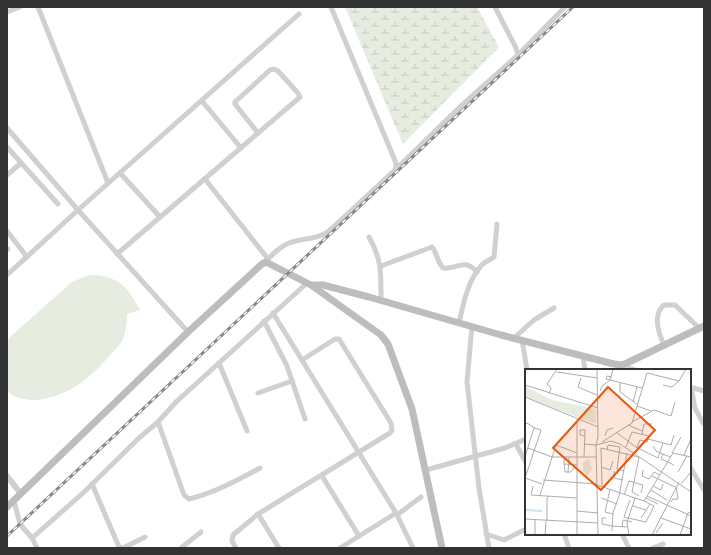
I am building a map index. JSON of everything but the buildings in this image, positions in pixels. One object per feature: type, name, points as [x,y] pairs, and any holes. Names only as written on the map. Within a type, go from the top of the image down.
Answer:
[{"type":"main road","points":[[7,507],[188,332],[266,261],[309,284],[381,335],[388,344],[412,409],[442,548]]},
{"type":"main road","points":[[309,284],[323,285],[381,300],[514,338],[621,365],[702,327]]},
{"type":"street","points":[[7,12],[20,7]]},
{"type":"street","points":[[38,7],[108,183]]},
{"type":"street","points":[[331,7],[396,162],[396,169]]},
{"type":"street","points":[[495,7],[517,50],[518,55]]},
{"type":"street","points":[[205,179],[266,261],[276,251],[290,243],[319,237],[325,234],[396,169],[463,104],[518,55],[565,7]]},
{"type":"street","points":[[7,275],[108,183],[299,14]]},
{"type":"street","points":[[117,254],[300,97],[278,71],[274,69],[270,70],[235,102],[258,133]]},
{"type":"street","points":[[202,101],[241,148]]},
{"type":"street","points":[[7,128],[117,254],[188,332]]},
{"type":"street","points":[[7,147],[58,204]]},
{"type":"street","points":[[7,175],[21,163]]},
{"type":"street","points":[[120,173],[160,217]]},
{"type":"street","points":[[459,323],[466,293],[477,272],[483,264],[494,257],[497,224]]},
{"type":"street","points":[[7,231],[27,257]]},
{"type":"street","points":[[369,237],[377,253],[381,266],[381,300]]},
{"type":"street","points":[[381,266],[433,247],[437,260],[443,268],[466,264],[477,272]]},
{"type":"street","points":[[32,538],[92,484],[139,438],[158,422],[176,402],[264,321],[309,284]]},
{"type":"street","points":[[664,345],[658,328],[660,309],[664,305],[675,305],[702,327]]},
{"type":"street","points":[[514,338],[534,320],[554,308]]},
{"type":"street","points":[[273,313],[397,514],[413,548]]},
{"type":"street","points":[[264,321],[281,354],[305,419]]},
{"type":"street","points":[[472,326],[467,382],[489,548]]},
{"type":"street","points":[[236,548],[232,540],[233,535],[258,514],[392,432],[392,426],[388,417],[339,339],[335,339],[302,360]]},
{"type":"street","points":[[522,340],[527,369]]},
{"type":"street","points":[[584,356],[585,369]]},
{"type":"street","points":[[219,363],[247,431]]},
{"type":"street","points":[[621,365],[632,369]]},
{"type":"street","points":[[258,393],[292,381]]},
{"type":"street","points":[[691,387],[704,391]]},
{"type":"street","points":[[692,405],[703,423]]},
{"type":"street","points":[[158,422],[184,495],[189,499],[199,497],[260,468]]},
{"type":"street","points":[[426,470],[476,457],[505,448],[525,440]]},
{"type":"street","points":[[516,444],[525,462]]},
{"type":"street","points":[[691,469],[704,490]]},
{"type":"street","points":[[7,476],[21,494]]},
{"type":"street","points":[[322,476],[360,536]]},
{"type":"street","points":[[92,484],[118,547],[124,548],[145,537]]},
{"type":"street","points":[[340,548],[397,514],[421,497]]},
{"type":"street","points":[[14,501],[20,524],[32,538],[36,548]]},
{"type":"street","points":[[258,514],[279,548]]},
{"type":"street","points":[[486,534],[504,540],[525,530]]},
{"type":"street","points":[[181,548],[201,532]]},
{"type":"street","points":[[564,535],[569,548]]},
{"type":"street","points":[[622,535],[629,548]]},
{"type":"street","points":[[653,548],[663,544]]},
{"type":"green space","points":[[345,7],[477,7],[499,47],[403,144]]},
{"type":"green space","points":[[89,275],[108,277],[121,284],[131,295],[140,310],[127,314],[125,331],[121,343],[86,379],[67,391],[46,398],[28,400],[13,395],[7,391],[7,343],[10,337],[72,282]]},
{"type":"railway","points":[[7,536],[573,7]]}]
